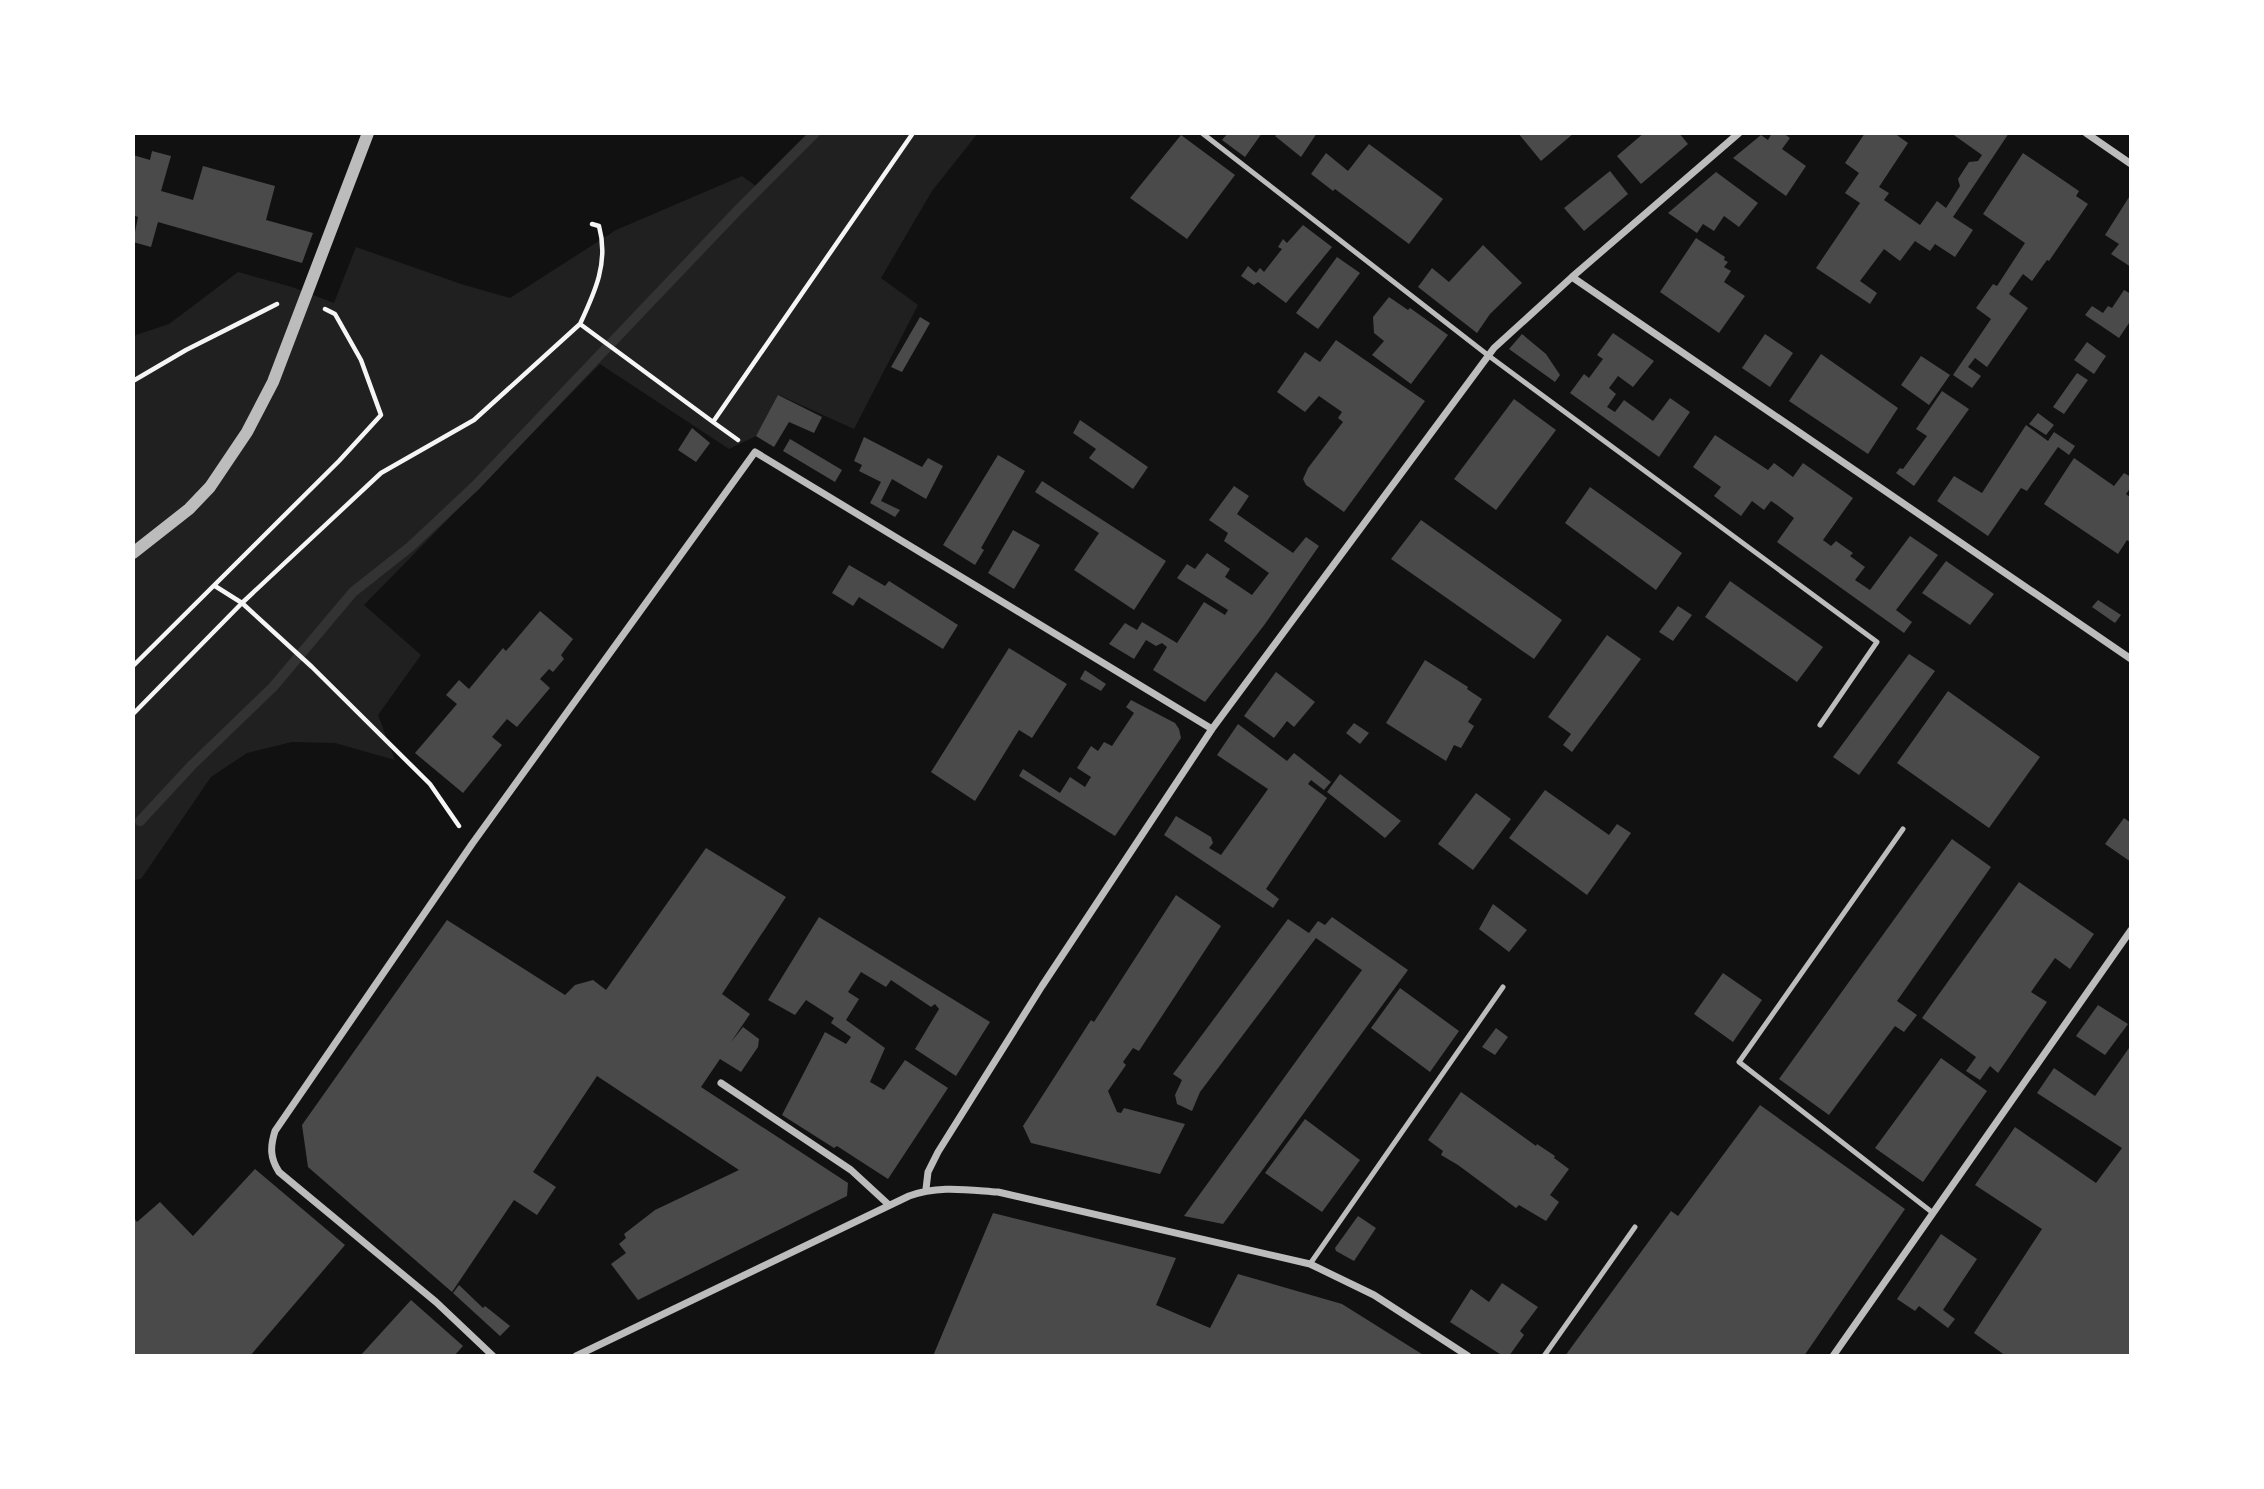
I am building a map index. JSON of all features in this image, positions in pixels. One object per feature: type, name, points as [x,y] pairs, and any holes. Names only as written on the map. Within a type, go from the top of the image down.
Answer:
[{"type":"street","points":[[133,553],[189,509],[210,487],[247,432],[273,382],[368,133]]},
{"type":"street","points":[[926,1189],[928,1172],[945,1140],[1042,986],[1212,729],[1494,348],[1738,133]]},
{"type":"street","points":[[2086,133],[2131,164]]},
{"type":"street","points":[[1572,277],[2131,659]]},
{"type":"street","points":[[494,1356],[436,1302],[279,1172],[272,1161],[271,1145],[275,1131],[472,844],[755,452],[1212,729]]},
{"type":"street","points":[[1833,1356],[2131,930]]},
{"type":"street","points":[[720,1083],[852,1170],[889,1205]]},
{"type":"street","points":[[576,1356],[889,1205],[926,1189],[954,1189],[998,1192],[1310,1264],[1374,1296],[1468,1356]]},
{"type":"lane","points":[[1202,133],[1489,356],[1877,642],[1820,725]]},
{"type":"lane","points":[[1903,829],[1739,1062],[1933,1213]]},
{"type":"lane","points":[[1310,1264],[1503,987]]},
{"type":"lane","points":[[1544,1356],[1635,1227]]},
{"type":"path","points":[[713,422],[913,133]]},
{"type":"path","points":[[133,715],[242,603],[381,473],[474,420],[580,324],[601,274],[604,243],[599,226],[592,224]]},
{"type":"path","points":[[580,324],[755,452]]},
{"type":"path","points":[[215,586],[242,603],[290,646],[430,784],[472,844]]},
{"type":"shaded area","points":[[819,133],[978,133],[932,191],[881,278],[918,305],[854,429],[779,395],[756,436],[729,449],[600,364],[364,605],[421,655],[378,715],[395,760],[335,743],[292,742],[247,753],[211,777],[141,879],[133,880],[133,336],[169,324],[238,272],[292,287],[334,303],[356,247],[461,284],[510,298],[616,230],[742,176],[763,191]]},
{"type":"building","points":[[1228,133],[1262,133],[1245,157],[1222,140]]},
{"type":"building","points":[[1278,133],[1317,133],[1301,157],[1275,136]]},
{"type":"building","points":[[1518,133],[1574,133],[1541,161]]},
{"type":"building","points":[[1644,133],[1679,133],[1688,144],[1641,184],[1617,156]]},
{"type":"building","points":[[1772,133],[1783,133],[1790,138],[1782,149],[1806,166],[1786,196],[1733,158],[1761,135],[1768,140]]},
{"type":"building","points":[[1865,133],[1894,133],[1908,143],[1879,187],[1889,193],[1884,200],[1920,225],[1937,201],[1946,208],[1960,186],[1958,179],[1969,162],[1978,161],[1982,155],[1951,133],[2009,133],[1953,217],[1973,230],[1955,257],[1935,244],[1930,251],[1915,241],[1900,261],[1884,249],[1860,281],[1877,293],[1870,304],[1816,268],[1860,203],[1845,193],[1859,173],[1845,163]]},
{"type":"building","points":[[1181,135],[1235,175],[1187,239],[1130,198]]},
{"type":"building","points":[[1369,144],[1443,199],[1409,244],[1311,174],[1326,153],[1348,171]]},
{"type":"building","points":[[152,151],[171,156],[161,191],[193,200],[203,166],[275,186],[266,220],[313,233],[302,263],[158,222],[151,247],[133,242],[138,217],[133,215],[133,155],[150,160]]},
{"type":"building","points":[[2023,153],[2079,191],[2076,196],[2088,204],[2032,281],[2023,274],[2009,294],[2028,308],[1987,367],[1975,358],[1968,367],[1981,376],[1972,388],[1953,375],[1991,319],[1976,308],[1993,284],[1997,286],[2025,243],[1983,214]]},
{"type":"building","points":[[1610,171],[1628,194],[1584,231],[1564,208]]},
{"type":"building","points":[[1716,172],[1758,203],[1739,227],[1724,216],[1714,231],[1703,224],[1697,233],[1668,213]]},
{"type":"building","points":[[2131,194],[2131,267],[2111,254],[2119,244],[2105,235]]},
{"type":"building","points":[[1303,225],[1332,247],[1286,303],[1258,282],[1254,285],[1241,276],[1248,266],[1256,273],[1260,268],[1264,272],[1282,249],[1278,247],[1283,239],[1287,243]]},
{"type":"building","points":[[1696,238],[1725,257],[1724,260],[1728,262],[1724,267],[1731,271],[1724,282],[1745,296],[1719,333],[1660,292]]},
{"type":"building","points":[[1483,245],[1522,283],[1490,314],[1477,333],[1418,287],[1432,268],[1449,282]]},
{"type":"building","points":[[1337,257],[1360,273],[1318,329],[1296,313]]},
{"type":"building","points":[[2124,290],[2131,294],[2131,325],[2129,323],[2119,338],[2085,315],[2092,306],[2103,313],[2108,306],[2112,308]]},
{"type":"building","points":[[1389,297],[1408,310],[1410,308],[1448,335],[1411,384],[1372,355],[1384,341],[1374,333],[1373,317]]},
{"type":"building","points":[[920,317],[930,323],[902,372],[891,367]]},
{"type":"building","points":[[1613,333],[1654,361],[1633,387],[1618,376],[1609,388],[1616,394],[1607,407],[1615,412],[1624,400],[1653,421],[1670,398],[1690,412],[1659,457],[1570,393],[1584,374],[1589,378],[1603,359],[1597,355]]},
{"type":"building","points":[[1522,334],[1546,354],[1560,375],[1555,382],[1509,349]]},
{"type":"building","points":[[1765,334],[1793,353],[1770,387],[1742,368]]},
{"type":"building","points":[[1336,340],[1425,401],[1344,512],[1306,485],[1303,479],[1308,468],[1343,422],[1338,418],[1342,412],[1319,396],[1305,412],[1277,392],[1305,352],[1320,362]]},
{"type":"building","points":[[2087,342],[2106,356],[2094,374],[2074,360]]},
{"type":"building","points":[[1821,354],[1898,408],[1868,454],[1789,401]]},
{"type":"building","points":[[1921,356],[1950,375],[1929,405],[1901,385]]},
{"type":"building","points":[[2077,373],[2088,380],[2064,414],[2053,407]]},
{"type":"building","points":[[1942,391],[1969,409],[1914,486],[1896,473],[1900,468],[1903,469],[1927,436],[1916,429]]},
{"type":"building","points":[[778,395],[822,417],[814,433],[789,422],[774,447],[756,436]]},
{"type":"building","points":[[1514,399],[1556,430],[1496,510],[1454,479]]},
{"type":"building","points":[[2038,413],[2054,425],[2046,435],[2029,424]]},
{"type":"building","points":[[1080,420],[1148,467],[1133,489],[1089,458],[1096,449],[1073,433]]},
{"type":"building","points":[[2026,425],[2048,441],[2054,432],[2075,446],[2069,455],[2058,447],[2027,491],[2021,488],[1988,536],[1937,501],[1954,476],[1982,493]]},
{"type":"building","points":[[692,428],[710,443],[696,462],[678,450]]},
{"type":"building","points":[[1715,435],[1768,470],[1774,463],[1793,477],[1803,463],[1853,498],[1823,540],[1831,546],[1836,541],[1853,553],[1850,556],[1865,567],[1855,580],[1870,590],[1910,536],[1938,555],[1896,610],[1912,622],[1904,633],[1777,542],[1794,518],[1777,505],[1771,501],[1764,510],[1752,501],[1741,516],[1714,496],[1721,487],[1693,467]]},
{"type":"building","points":[[864,437],[922,467],[928,458],[943,466],[926,499],[892,479],[881,501],[900,510],[895,517],[870,503],[881,482],[859,471],[862,465],[854,461]]},
{"type":"building","points":[[790,439],[842,470],[835,482],[783,451]]},
{"type":"building","points":[[998,455],[1025,471],[981,548],[984,550],[975,565],[943,545]]},
{"type":"building","points":[[2074,458],[2114,486],[2124,473],[2131,477],[2131,487],[2126,494],[2131,498],[2131,543],[2127,540],[2118,554],[2044,504]]},
{"type":"building","points":[[1042,481],[1166,561],[1134,610],[1074,570],[1099,533],[1035,492]]},
{"type":"building","points":[[1234,486],[1249,496],[1237,514],[1293,553],[1306,537],[1319,546],[1265,624],[1205,702],[1153,670],[1167,647],[1162,643],[1156,646],[1146,640],[1134,659],[1109,644],[1125,623],[1137,630],[1142,622],[1177,643],[1204,602],[1225,615],[1228,610],[1177,578],[1187,564],[1195,569],[1207,553],[1230,569],[1225,577],[1252,595],[1269,573],[1224,541],[1228,533],[1209,520]]},
{"type":"building","points":[[1590,487],[1682,553],[1656,590],[1565,523]]},
{"type":"building","points":[[1421,520],[1562,620],[1534,659],[1391,559]]},
{"type":"building","points":[[1013,530],[1040,545],[1014,589],[988,573]]},
{"type":"building","points":[[1946,561],[1994,594],[1970,625],[1922,593]]},
{"type":"building","points":[[849,565],[885,586],[889,581],[958,625],[943,649],[859,597],[853,606],[832,593]]},
{"type":"building","points":[[1730,581],[1823,647],[1797,682],[1705,617]]},
{"type":"building","points":[[2098,600],[2121,615],[2115,623],[2092,607]]},
{"type":"building","points":[[1678,606],[1692,615],[1673,641],[1659,632]]},
{"type":"building","points":[[540,611],[573,639],[561,655],[564,659],[553,672],[549,669],[540,679],[550,688],[517,727],[507,719],[492,737],[502,745],[463,793],[415,753],[457,704],[446,695],[459,680],[469,689],[503,648],[506,651]]},
{"type":"building","points":[[1607,635],[1641,659],[1572,752],[1563,745],[1571,734],[1548,717]]},
{"type":"building","points":[[1009,648],[1067,684],[1032,738],[1019,730],[975,801],[931,772]]},
{"type":"building","points":[[1909,654],[1935,671],[1859,775],[1833,757]]},
{"type":"building","points":[[1425,660],[1482,699],[1468,722],[1474,726],[1461,748],[1454,745],[1446,761],[1386,723]]},
{"type":"building","points":[[1085,670],[1106,684],[1101,691],[1080,679]]},
{"type":"building","points":[[1276,672],[1315,702],[1294,727],[1287,721],[1274,738],[1244,716]]},
{"type":"building","points":[[1948,691],[2040,757],[1989,828],[1897,763]]},
{"type":"building","points":[[1131,700],[1175,723],[1181,738],[1115,836],[1019,776],[1023,769],[1060,793],[1070,777],[1085,787],[1091,777],[1077,768],[1091,746],[1098,751],[1104,742],[1112,746],[1134,713],[1126,707]]},
{"type":"building","points":[[1354,723],[1369,733],[1360,744],[1346,733]]},
{"type":"building","points":[[1238,724],[1287,761],[1294,753],[1331,782],[1324,790],[1311,780],[1308,784],[1327,798],[1266,889],[1279,899],[1273,908],[1164,835],[1176,816],[1211,837],[1213,843],[1209,848],[1221,855],[1268,789],[1217,755]]},
{"type":"building","points":[[1340,774],[1401,821],[1385,838],[1327,792]]},
{"type":"building","points":[[1545,790],[1609,835],[1617,824],[1631,833],[1587,895],[1509,838]]},
{"type":"building","points":[[1476,793],[1511,819],[1473,870],[1438,844]]},
{"type":"building","points":[[2124,818],[2131,823],[2131,862],[2105,844]]},
{"type":"building","points":[[1952,839],[1991,867],[1897,1001],[1917,1015],[1904,1032],[1895,1026],[1829,1115],[1779,1079]]},
{"type":"building","points":[[706,848],[786,897],[722,994],[750,1014],[731,1042],[743,1027],[759,1039],[758,1047],[741,1072],[720,1059],[701,1087],[848,1183],[847,1196],[638,1300],[611,1264],[626,1253],[619,1244],[626,1238],[624,1234],[655,1210],[739,1170],[597,1076],[533,1172],[556,1187],[537,1215],[514,1200],[452,1292],[308,1167],[302,1125],[447,920],[565,995],[575,985],[593,980],[606,990]]},
{"type":"building","points":[[2019,882],[2094,934],[2070,969],[2055,958],[2031,992],[2047,1002],[1998,1073],[1990,1066],[1980,1080],[1966,1071],[1976,1057],[1922,1018]]},
{"type":"building","points":[[1176,895],[1221,926],[1139,1051],[1133,1048],[1123,1062],[1126,1065],[1108,1091],[1117,1112],[1121,1113],[1124,1108],[1185,1124],[1160,1174],[1031,1143],[1023,1126]]},
{"type":"building","points":[[1493,904],[1527,930],[1509,952],[1479,929]]},
{"type":"building","points":[[819,917],[990,1022],[956,1076],[915,1049],[939,1009],[935,1004],[931,1007],[891,980],[886,987],[861,972],[848,992],[859,999],[846,1020],[885,1048],[870,1082],[884,1090],[905,1060],[948,1088],[888,1179],[782,1115],[825,1032],[846,1044],[851,1037],[831,1023],[834,1018],[806,1000],[795,1015],[768,1000]]},
{"type":"building","points":[[1332,917],[1408,970],[1223,1224],[1184,1216],[1362,970],[1316,938],[1200,1092],[1192,1111],[1177,1104],[1175,1095],[1182,1080],[1173,1074],[1288,919],[1309,933],[1318,921],[1325,925]]},
{"type":"building","points":[[1723,973],[1762,1000],[1733,1042],[1694,1014]]},
{"type":"building","points":[[1400,988],[1459,1031],[1430,1072],[1371,1028]]},
{"type":"building","points":[[2098,1005],[2128,1024],[2105,1055],[2076,1036]]},
{"type":"building","points":[[1496,1028],[1508,1037],[1495,1055],[1482,1047]]},
{"type":"building","points":[[2129,1048],[2131,1356],[2006,1356],[1974,1333],[2042,1229],[1975,1185],[2015,1127],[2096,1183],[2122,1148],[2037,1093],[2054,1068],[2095,1096]]},
{"type":"building","points":[[1941,1058],[1987,1091],[1923,1182],[1875,1148]]},
{"type":"building","points":[[1461,1092],[1536,1146],[1537,1144],[1555,1156],[1554,1158],[1569,1169],[1550,1195],[1559,1202],[1546,1221],[1519,1205],[1516,1208],[1441,1155],[1443,1151],[1428,1140]]},
{"type":"building","points":[[1760,1105],[1905,1209],[1804,1356],[1565,1356],[1671,1211],[1678,1216]]},
{"type":"building","points":[[1305,1119],[1360,1160],[1322,1212],[1265,1173]]},
{"type":"building","points":[[255,1169],[345,1245],[250,1356],[133,1356],[133,1217],[137,1222],[160,1202],[193,1236]]},
{"type":"building","points":[[993,1213],[1176,1258],[1156,1305],[1210,1328],[1238,1274],[1342,1304],[1425,1356],[933,1356]]},
{"type":"building","points":[[1358,1216],[1376,1228],[1354,1261],[1335,1248]]},
{"type":"building","points":[[1941,1234],[1977,1259],[1943,1310],[1955,1319],[1948,1328],[1919,1306],[1915,1311],[1897,1299]]},
{"type":"building","points":[[1502,1283],[1538,1307],[1520,1331],[1524,1335],[1509,1356],[1503,1356],[1450,1322],[1471,1289],[1489,1302]]},
{"type":"building","points":[[459,1285],[483,1308],[485,1306],[510,1326],[500,1336],[453,1293]]},
{"type":"building","points":[[411,1300],[463,1346],[454,1356],[360,1356]]},
{"type":"waterway","points":[[140,821],[192,765],[273,687],[353,592],[410,547],[475,486],[815,133]]}]
